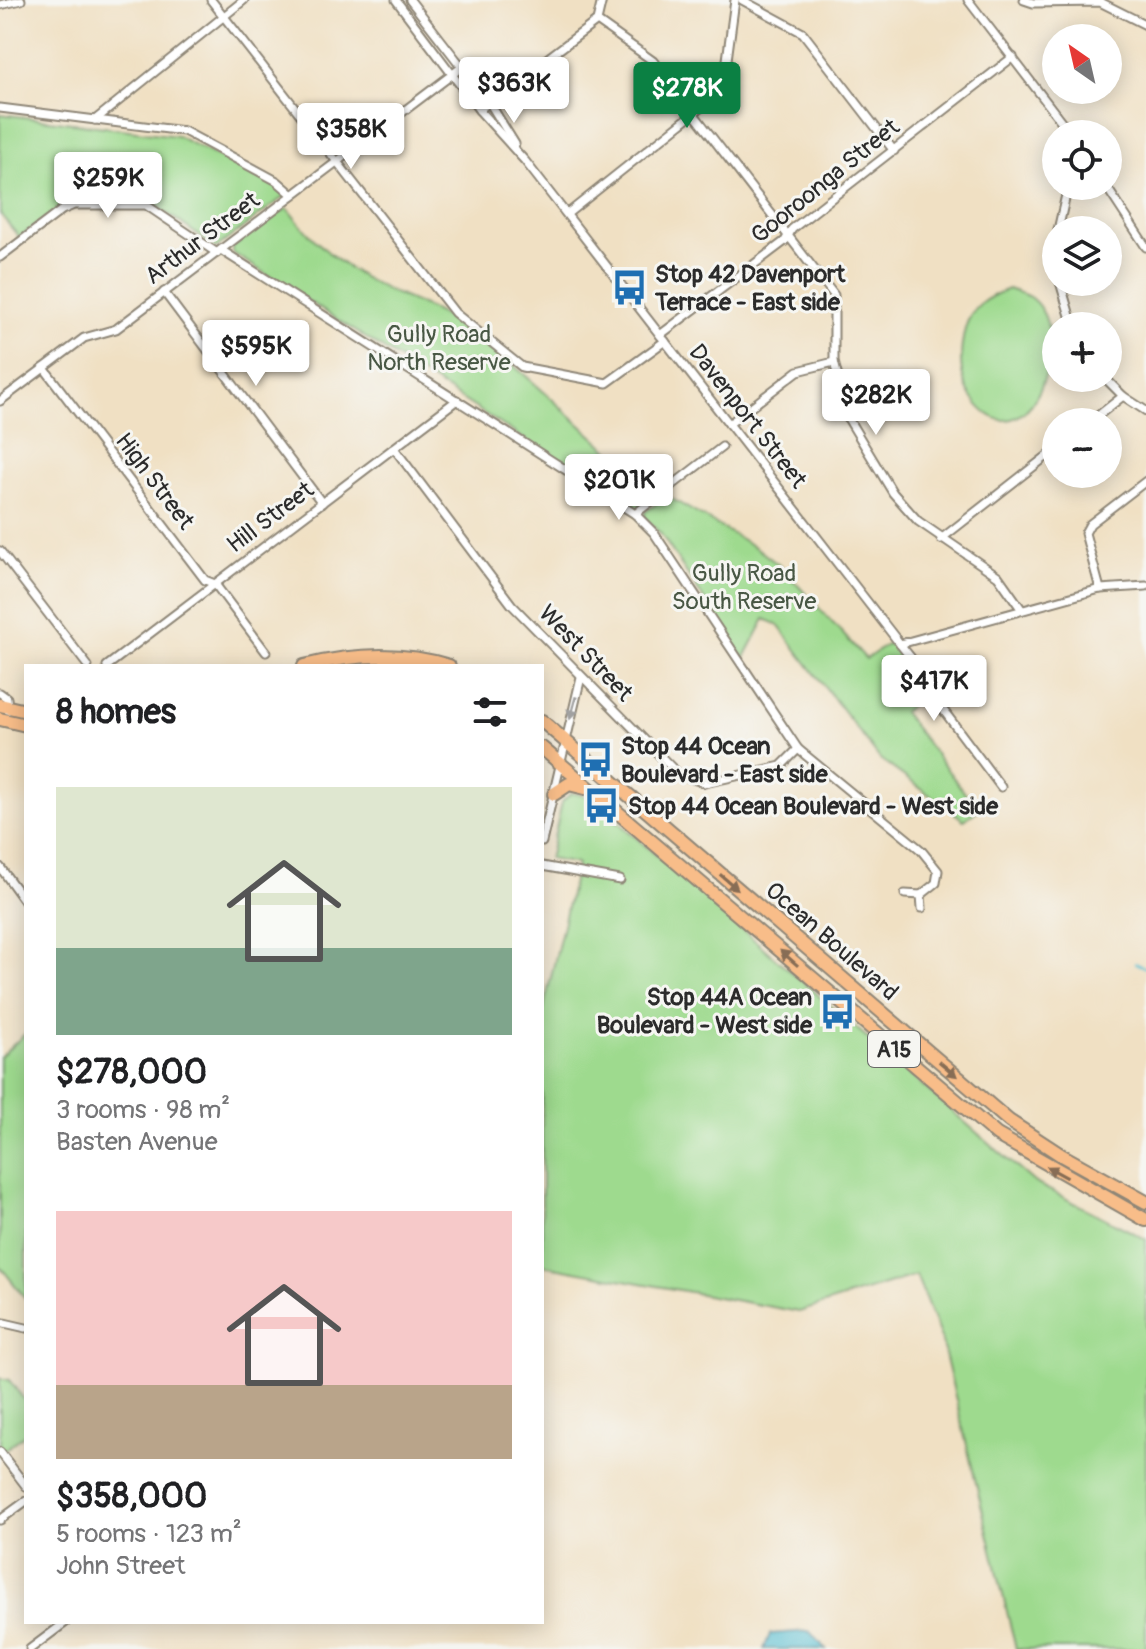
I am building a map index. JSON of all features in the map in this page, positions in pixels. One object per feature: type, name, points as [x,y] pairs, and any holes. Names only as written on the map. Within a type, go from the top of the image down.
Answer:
[{"type":"main road","points":[[315,664],[366,655],[418,658],[441,664]]},
{"type":"main road","points":[[3,713],[24,711]]},
{"type":"main road","points":[[3,713],[24,724]]},
{"type":"main road","name":"Ocean Boulevard","points":[[544,723],[1009,1121],[1032,1138],[1146,1202]]},
{"type":"main road","name":"Ocean Boulevard","points":[[544,750],[997,1135],[1146,1220]]},
{"type":"main road","points":[[554,794],[564,786],[575,784],[604,801]]},
{"type":"main road","points":[[670,831],[663,831],[659,837],[679,864]]},
{"type":"street","points":[[0,5],[21,0]]},
{"type":"street","name":"Gooroonga Street","points":[[211,0],[455,313],[522,367],[607,383],[1013,57]]},
{"type":"street","points":[[95,120],[244,0]]},
{"type":"street","points":[[396,0],[479,110],[525,161]]},
{"type":"street","points":[[410,0],[489,102],[525,161]]},
{"type":"street","points":[[479,110],[597,21],[602,0]]},
{"type":"street","points":[[567,214],[723,90],[735,0]]},
{"type":"street","points":[[742,0],[803,33],[894,151]]},
{"type":"street","points":[[968,0],[1060,120]]},
{"type":"street","points":[[1024,0],[1033,3],[1100,1],[1146,25]]},
{"type":"street","points":[[597,21],[653,61],[834,295],[834,362],[849,420],[867,455],[893,493],[941,539],[998,576],[1022,610]]},
{"type":"street","name":"Arthur Street","points":[[0,401],[84,338],[116,329],[462,67]]},
{"type":"street","points":[[0,108],[189,133],[277,181],[293,195]]},
{"type":"street","name":"Davenport Street","points":[[525,161],[925,676],[923,683]]},
{"type":"street","points":[[1115,200],[1146,247]]},
{"type":"street","points":[[0,257],[62,210],[74,205],[150,206],[635,514],[654,533],[798,749],[921,850],[938,871],[936,883],[921,895],[905,894]]},
{"type":"street","points":[[164,292],[322,503]]},
{"type":"street","points":[[729,424],[798,371],[834,362]]},
{"type":"street","name":"High Street","points":[[44,368],[205,580],[215,584],[266,652]]},
{"type":"street","points":[[1119,392],[1146,411]]},
{"type":"street","points":[[1108,408],[1123,396]]},
{"type":"street","name":"Hill Street","points":[[110,664],[457,400]]},
{"type":"street","points":[[635,514],[722,447]]},
{"type":"street","name":"West Street","points":[[394,448],[512,605],[678,774],[705,783],[781,766],[798,749]]},
{"type":"street","points":[[941,539],[1042,460]]},
{"type":"street","points":[[1100,589],[1085,533],[1090,524],[1146,481]]},
{"type":"street","points":[[0,551],[86,664]]},
{"type":"street","points":[[900,644],[1100,589],[1146,586]]},
{"type":"street","name":"Davenport Street","points":[[910,657],[906,675],[908,681],[914,685],[923,683]]},
{"type":"street","points":[[544,834],[581,677]]},
{"type":"street","name":"Davenport Street","points":[[923,683],[1001,787]]},
{"type":"street","points":[[0,693],[7,698],[3,713]]},
{"type":"street","points":[[544,866],[620,880]]},
{"type":"street","points":[[0,867],[24,900]]},
{"type":"street","points":[[921,895],[922,908]]},
{"type":"street","points":[[0,1322],[24,1328]]},
{"type":"street","points":[[0,1452],[24,1483]]},
{"type":"street","points":[[0,1520],[24,1502]]},
{"type":"street","points":[[30,1649],[63,1624]]},
{"type":"green space","points":[[0,114],[177,136],[283,190],[285,196],[216,248],[157,206],[143,201],[69,203],[19,237],[0,214]]},
{"type":"green space","name":"Gully Road North Reserve","points":[[287,208],[317,242],[340,262],[379,286],[443,315],[479,338],[660,491],[635,510],[233,253],[233,247]]},
{"type":"green space","points":[[1008,289],[1031,298],[1042,313],[1042,384],[1028,409],[1012,419],[993,417],[974,400],[963,375],[961,356],[965,329],[971,314],[987,299]]},
{"type":"green space","name":"Gully Road South Reserve","points":[[667,496],[758,549],[780,566],[866,659],[892,641],[904,657],[899,680],[905,688],[923,689],[926,693],[903,712],[978,810],[964,820],[880,759],[777,624],[765,619],[744,659],[660,533],[645,518],[645,512]]},
{"type":"green space","points":[[571,793],[588,796],[1035,1183],[1146,1239],[1146,1649],[1016,1649],[941,1338],[916,1275],[799,1312],[544,1265],[544,1007],[577,864],[549,859],[562,802]]},
{"type":"green space","points":[[24,1035],[24,1296],[0,1266],[0,1057]]},
{"type":"green space","points":[[0,1378],[9,1380],[24,1399],[24,1435],[0,1454]]},
{"type":"water","points":[[809,1631],[826,1649],[764,1649],[770,1634]]},
{"type":"waterway","points":[[1135,963],[1146,968]]},
{"type":"place","name":"Stop 42 Davenport Terrace - East side","points":[[629,288]]},
{"type":"place","name":"Stop 44 Ocean Boulevard - East side","points":[[595,760]]},
{"type":"place","name":"Stop 44 Ocean Boulevard - West side","points":[[602,806]]},
{"type":"place","name":"Stop 44A Ocean Boulevard - West side","points":[[838,1011]]}]
